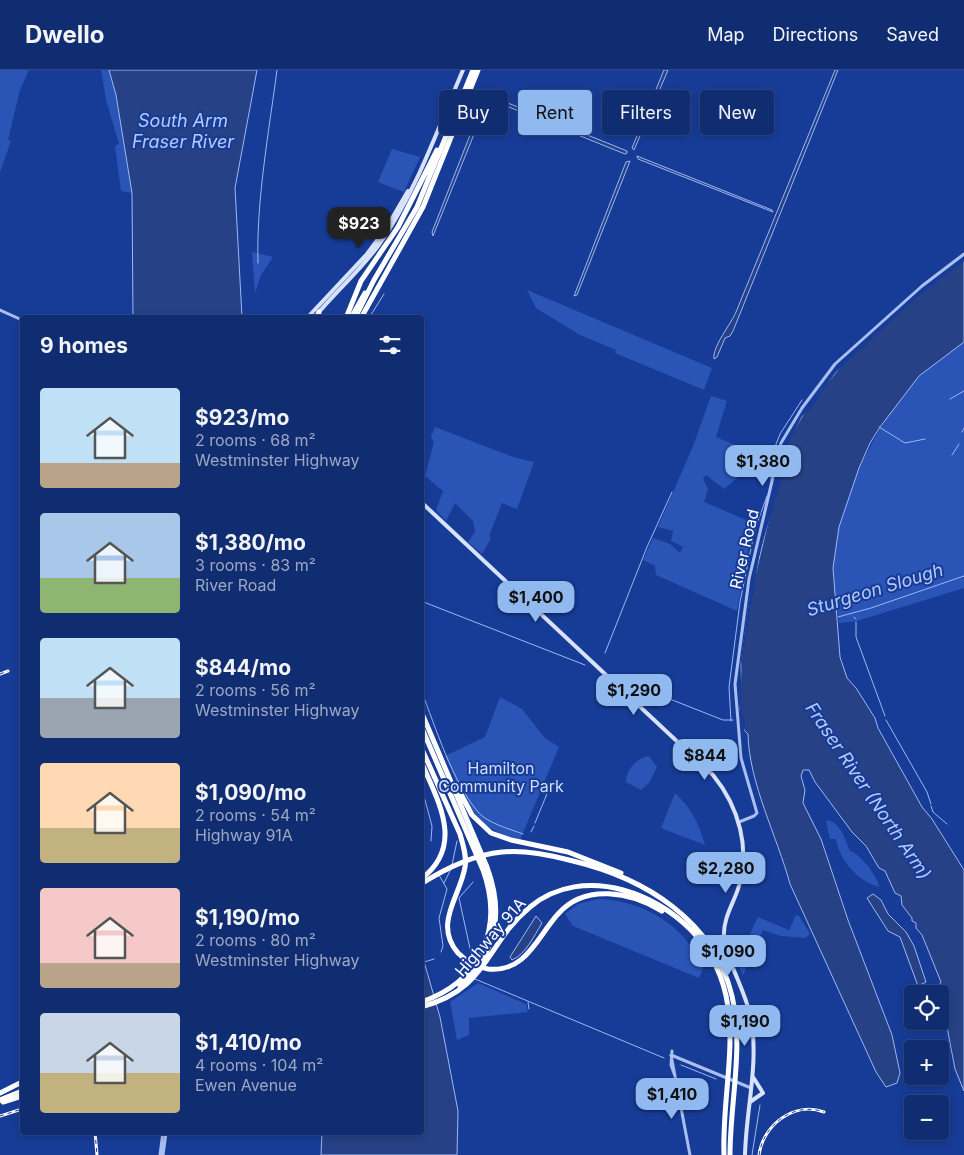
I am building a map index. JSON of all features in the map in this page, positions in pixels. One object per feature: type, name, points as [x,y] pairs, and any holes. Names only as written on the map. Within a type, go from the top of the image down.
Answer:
[{"type":"highway","points":[[465,90],[473,70]]},
{"type":"highway","points":[[363,315],[423,208],[478,70]]},
{"type":"highway","points":[[347,315],[361,282],[402,220],[446,135]]},
{"type":"highway","points":[[356,315],[374,280],[417,207],[447,135]]},
{"type":"highway","points":[[352,315],[360,299],[374,280]]},
{"type":"highway","points":[[424,718],[488,867],[495,890],[496,917],[487,953],[472,975],[448,996],[424,1006]]},
{"type":"highway","points":[[424,733],[487,881],[491,901],[487,953],[459,982],[441,994],[424,1001]]},
{"type":"highway","points":[[432,737],[466,805],[485,828],[511,840],[544,846],[592,860],[626,875],[647,889]]},
{"type":"highway","points":[[424,754],[460,834],[464,849],[464,871],[451,904],[447,925],[453,945],[468,961],[491,969],[516,964],[534,948],[558,913],[582,897],[609,893],[639,899],[668,914],[682,926],[714,962]]},
{"type":"highway","points":[[424,768],[444,817],[446,830],[443,850],[433,868],[424,876]]},
{"type":"highway","name":"Highway 91A","points":[[424,882],[471,859],[500,852],[523,851],[590,865],[647,889],[690,920],[709,944],[720,962],[727,978],[735,1008],[736,1031],[724,1155]]},
{"type":"highway","name":"Highway 91A","points":[[487,953],[520,916],[542,898],[569,888],[598,885],[633,892],[657,904],[683,922],[695,935],[714,962],[726,992],[729,1011],[732,1073]]},
{"type":"highway","points":[[0,1094],[20,1085]]},
{"type":"highway","name":"Highway 91A","points":[[730,1091],[730,1155]]},
{"type":"highway","points":[[0,1101],[20,1092]]},
{"type":"highway","points":[[0,1101],[20,1096]]},
{"type":"main road","points":[[319,314],[378,247],[404,205],[463,70]]},
{"type":"main road","points":[[310,315],[367,254],[387,227],[414,182]]},
{"type":"main road","points":[[424,505],[713,775],[729,798],[739,822],[742,842],[742,870],[725,922],[724,934],[727,950],[743,988],[751,1017],[754,1044],[753,1077],[744,1155]]},
{"type":"main road","points":[[750,1102],[763,1093],[753,1077]]},
{"type":"street","name":"River Road","points":[[739,822],[754,816],[757,812],[741,758],[735,697],[737,667],[749,580],[781,443],[802,408],[846,353],[922,286],[964,254]]},
{"type":"street","points":[[0,310],[20,319]]},
{"type":"street","points":[[672,1053],[682,1060],[752,1088]]},
{"type":"street","points":[[672,1053],[683,1116],[681,1117],[684,1122],[689,1154]]},
{"type":"street","points":[[672,1053],[671,1067],[675,1076]]},
{"type":"street","points":[[674,1063],[682,1060]]},
{"type":"street","points":[[160,1155],[165,1135]]},
{"type":"street","points":[[160,1155],[165,1135]]},
{"type":"green space","points":[[0,70],[29,70],[20,90],[8,140],[11,141],[0,172]]},
{"type":"green space","points":[[101,70],[126,70],[141,315],[133,315],[132,193],[121,191],[115,146],[119,144],[106,100]]},
{"type":"green space","points":[[392,149],[420,157],[404,192],[378,182]]},
{"type":"green space","points":[[252,252],[273,257],[261,275],[255,293]]},
{"type":"green space","points":[[527,290],[712,368],[704,390],[615,353],[616,350],[580,335],[536,308]]},
{"type":"green space","points":[[964,342],[964,588],[857,621],[839,623],[833,576],[836,544],[841,518],[861,466],[873,441],[903,396],[924,372]]},
{"type":"green space","points":[[711,396],[727,401],[716,437],[752,452],[747,478],[742,474],[724,489],[706,475],[703,479],[708,489],[704,502],[753,523],[737,611],[656,575],[655,566],[643,560],[653,538],[670,544],[680,553],[683,547],[671,541],[673,531],[658,527],[693,446]]},
{"type":"green space","points":[[435,427],[513,457],[534,462],[517,509],[502,503],[489,536],[491,538],[482,554],[468,542],[475,532],[473,521],[455,503],[446,521],[436,510],[443,491],[425,476],[434,442],[431,437]]},
{"type":"green space","name":"Hamilton Community Park","points":[[500,697],[522,709],[545,738],[559,747],[520,840],[503,835],[490,828],[471,809],[445,756],[485,737]]},
{"type":"green space","points":[[649,756],[657,767],[649,783],[641,790],[626,782],[626,778],[636,762]]},
{"type":"green space","points":[[675,793],[694,816],[705,845],[661,828]]},
{"type":"green space","points":[[828,820],[837,825],[845,837],[850,851],[854,852],[868,866],[876,878],[879,887],[864,880],[851,869],[841,855],[836,839],[830,839],[826,822]]},
{"type":"green space","points":[[598,899],[615,900],[631,904],[646,910],[673,927],[685,938],[704,966],[699,978],[573,926],[565,914],[578,904]]},
{"type":"green space","points":[[796,915],[800,917],[810,934],[805,938],[781,936],[763,930],[743,975],[737,962],[758,917],[789,930]]},
{"type":"green space","points":[[478,983],[526,1004],[528,1012],[469,1018],[469,1035],[457,1040],[450,1002]]},
{"type":"water","name":"South Arm Fraser River","points":[[109,70],[257,70],[235,188],[242,315],[133,315],[132,193],[116,95]]},
{"type":"water","points":[[664,70],[668,70],[660,90],[656,90]]},
{"type":"water","points":[[835,70],[838,70],[733,331],[730,336],[725,338],[717,357],[714,359],[716,348],[736,312]]},
{"type":"water","points":[[508,103],[518,107],[518,111],[508,107]]},
{"type":"water","points":[[470,135],[474,135],[433,236],[432,232]]},
{"type":"water","points":[[578,135],[587,135],[627,151],[625,154]]},
{"type":"water","points":[[637,135],[640,135],[634,150],[632,148]]},
{"type":"water","points":[[637,156],[772,210],[773,212],[638,159]]},
{"type":"water","points":[[630,161],[577,295],[574,296],[626,162]]},
{"type":"water","name":"Fraser River (North Arm)","points":[[964,259],[964,342],[919,376],[870,443],[859,468],[839,527],[833,568],[840,657],[847,678],[856,688],[875,718],[878,728],[922,807],[932,819],[964,870],[964,1091],[955,1069],[948,1030],[949,985],[939,985],[941,982],[922,935],[916,928],[916,923],[912,921],[912,918],[902,905],[901,896],[895,893],[885,871],[879,868],[866,846],[852,832],[815,782],[809,770],[803,770],[801,776],[805,790],[803,803],[821,839],[848,920],[892,1035],[900,1073],[897,1083],[886,1087],[876,1072],[790,884],[758,790],[753,771],[748,734],[744,730],[740,709],[741,663],[751,593],[781,468],[784,446],[808,407],[850,355],[933,282]]},
{"type":"water","points":[[873,894],[881,900],[888,914],[906,932],[914,946],[926,982],[918,985],[900,937],[888,931],[867,898]]},
{"type":"water","points":[[536,916],[542,923],[526,949],[512,960],[510,957]]},
{"type":"water","points":[[424,961],[440,1017],[458,1111],[457,1155],[321,1155],[322,1135],[424,1135]]},
{"type":"pier","points":[[964,258],[964,261],[915,299],[835,373],[810,410],[802,416],[784,451],[782,477],[760,551],[741,667],[741,709],[745,723],[744,734],[742,732],[739,703],[741,658],[752,581],[783,445],[801,413],[822,389],[839,363],[926,286]]},
{"type":"waterway","points":[[258,263],[261,191],[277,70]]},
{"type":"waterway","points":[[371,315],[384,294]]},
{"type":"waterway","points":[[950,399],[964,391]]},
{"type":"waterway","points":[[771,480],[773,452],[780,434],[802,400]]},
{"type":"waterway","points":[[879,427],[905,443],[925,439]]},
{"type":"waterway","points":[[962,432],[964,428]]},
{"type":"waterway","points":[[952,455],[959,444]]},
{"type":"waterway","points":[[605,653],[647,547],[672,492]]},
{"type":"waterway","points":[[731,721],[729,687],[740,602],[755,529],[767,496]]},
{"type":"waterway","name":"Sturgeon Slough","points":[[838,617],[871,608],[964,576]]},
{"type":"waterway","points":[[424,602],[585,665]]},
{"type":"waterway","points":[[856,622],[856,637],[885,716]]},
{"type":"waterway","points":[[614,677],[723,720],[733,720]]},
{"type":"waterway","points":[[424,698],[452,770],[478,812],[499,825],[523,834]]},
{"type":"waterway","points":[[886,720],[927,792],[931,804]]},
{"type":"waterway","points":[[535,823],[551,784]]},
{"type":"waterway","points":[[424,796],[432,826],[431,841]]},
{"type":"waterway","points":[[931,806],[933,812],[947,824]]},
{"type":"waterway","points":[[531,832],[534,826]]},
{"type":"waterway","points":[[452,865],[457,841]]},
{"type":"waterway","points":[[444,883],[451,869]]},
{"type":"waterway","points":[[439,875],[447,889],[439,918],[443,946],[441,952]]},
{"type":"waterway","points":[[471,953],[459,898],[473,882]]},
{"type":"waterway","points":[[424,962],[434,959]]},
{"type":"waterway","points":[[475,979],[664,1058]]},
{"type":"waterway","points":[[528,1002],[529,1009]]},
{"type":"waterway","points":[[681,1065],[716,1079]]},
{"type":"waterway","points":[[752,1155],[760,1105]]},
{"type":"railway","points":[[0,674],[8,671]]},
{"type":"railway","points":[[759,1155],[767,1134],[773,1125],[782,1118],[802,1110],[813,1109],[824,1112]]},
{"type":"railway","points":[[0,1116],[20,1110]]},
{"type":"railway","points":[[95,1135],[97,1155]]}]
